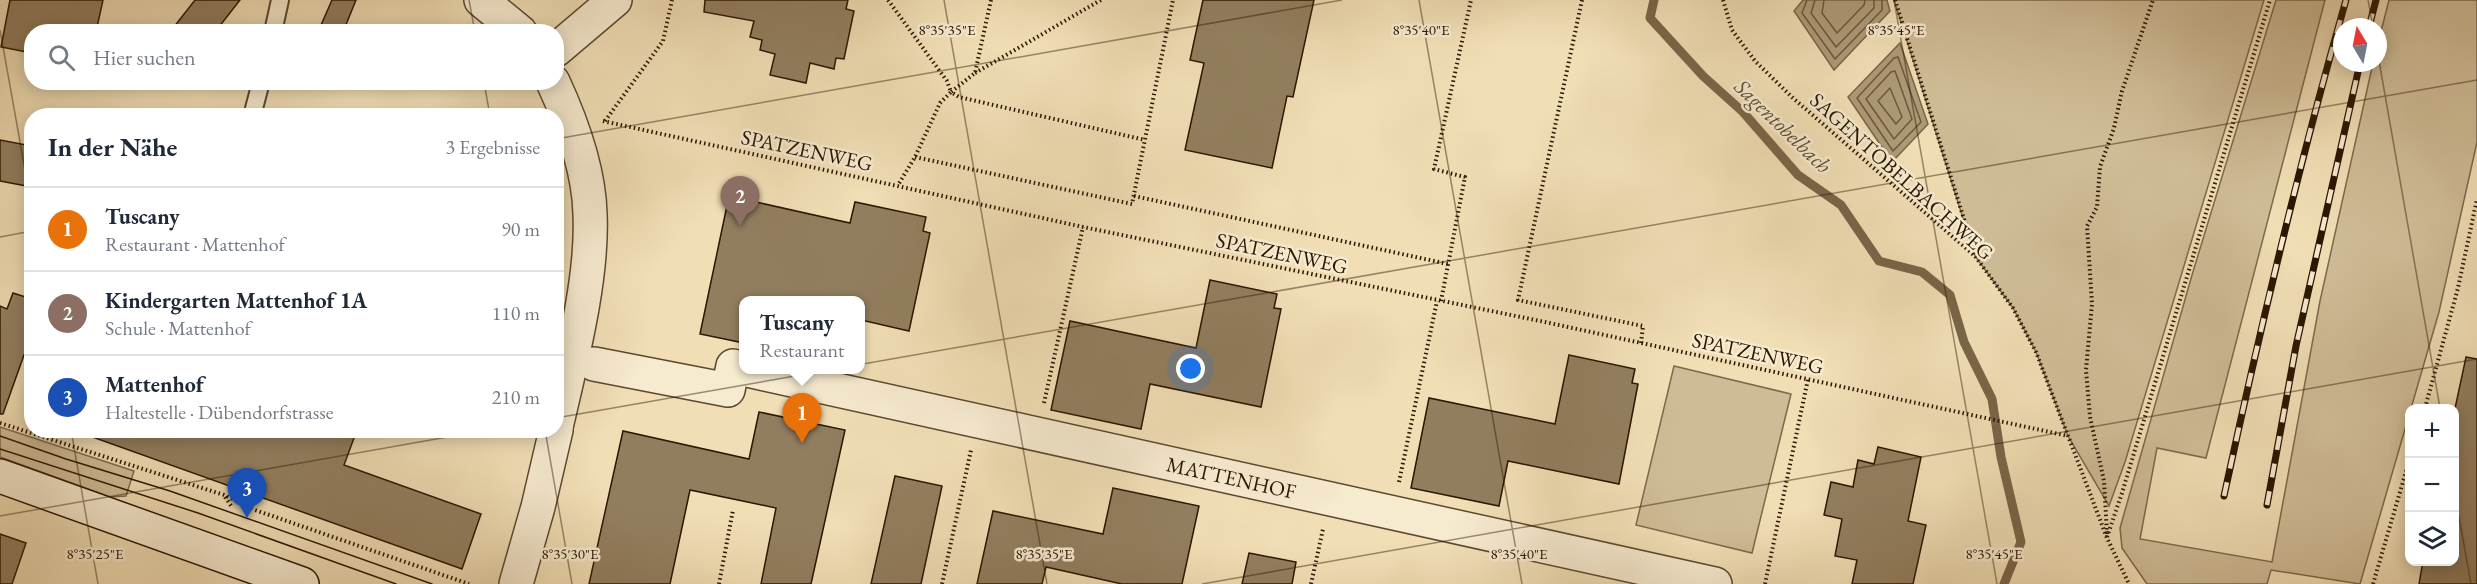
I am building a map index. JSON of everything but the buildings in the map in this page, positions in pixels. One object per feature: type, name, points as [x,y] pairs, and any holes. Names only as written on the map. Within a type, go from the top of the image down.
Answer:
[{"type":"street","points":[[481,0],[510,24]]},
{"type":"street","points":[[564,43],[615,0]]},
{"type":"street","points":[[556,90],[564,108]]},
{"type":"street","points":[[564,109],[583,167],[591,213],[589,267],[564,376]]},
{"type":"street","name":"MATTENHOF","points":[[594,364],[728,390],[733,366],[739,368]]},
{"type":"street","name":"MATTENHOF","points":[[768,374],[1715,584]]},
{"type":"street","points":[[516,584],[538,507],[554,438]]},
{"type":"street","points":[[0,476],[302,584]]},
{"type":"lane","points":[[275,24],[280,0]]},
{"type":"lane","points":[[254,108],[259,90]]},
{"type":"path","points":[[605,121],[663,41],[672,0]]},
{"type":"path","points":[[888,0],[947,81],[951,92],[959,97],[1145,140]]},
{"type":"path","points":[[975,74],[991,0]]},
{"type":"path","points":[[898,185],[915,157],[940,104],[951,92],[975,74],[1101,0]]},
{"type":"path","points":[[915,157],[1132,204],[1173,0]]},
{"type":"path","points":[[1392,512],[1448,264],[1465,177],[1434,169],[1470,0]]},
{"type":"path","points":[[1582,0],[1518,300],[1643,326],[1641,343]]},
{"type":"path","name":"SAGENTOBELBACHWEG","points":[[1722,0],[1732,30],[1755,61],[1793,98],[1976,256],[2013,308],[2036,352],[2107,538],[2129,584]]},
{"type":"path","points":[[1895,0],[1976,256]]},
{"type":"path","points":[[2107,538],[2104,480],[2090,417],[2086,370],[2092,304],[2091,257],[2087,226],[2097,207],[2100,167],[2114,128],[2122,91],[2153,0]]},
{"type":"path","points":[[2107,538],[2270,0]]},
{"type":"path","name":"SPATZENWEG","points":[[594,121],[605,121],[1083,227],[2068,435]]},
{"type":"path","points":[[1134,196],[1448,264]]},
{"type":"path","points":[[2426,404],[2458,288],[2477,201]]},
{"type":"path","points":[[1038,434],[1083,227]]},
{"type":"path","points":[[1764,584],[1808,379]]},
{"type":"path","points":[[942,584],[977,420]]},
{"type":"path","points":[[0,423],[24,431]]},
{"type":"path","points":[[47,438],[224,495],[255,510],[469,584]]},
{"type":"path","points":[[2373,584],[2405,472]]},
{"type":"path","points":[[224,495],[232,507]]},
{"type":"path","points":[[1311,584],[1329,498]]},
{"type":"path","points":[[719,584],[733,510]]},
{"type":"shaded area","points":[[1894,0],[2264,0],[2125,462],[2109,506],[2068,436],[2036,352],[2013,308],[1975,256]]},
{"type":"shaded area","points":[[2276,0],[2325,0],[2206,458],[2157,448],[2140,539],[2272,562],[2320,301],[2371,72],[2387,72],[2387,18],[2384,18],[2389,0],[2477,0],[2477,142],[2439,312],[2412,404],[2405,404],[2405,429],[2360,584],[2271,570],[2267,584],[2147,584],[2122,548],[2120,528],[2192,275]]},
{"type":"shaded area","points":[[1674,366],[1791,394],[1752,553],[1636,525]]},
{"type":"shaded area","points":[[0,427],[24,435],[24,438],[34,438],[134,471],[126,496],[110,497],[0,457]]},
{"type":"water","points":[[1803,0],[1887,0],[1890,11],[1834,70],[1794,11]]},
{"type":"water","points":[[1900,43],[1928,124],[1892,162],[1848,97]]},
{"type":"waterway","name":"Sagentobelbach","points":[[1654,0],[1650,18],[1703,76],[1743,112],[1798,175],[1841,205],[1879,261],[1922,272],[1950,295],[1964,342],[1992,399],[2001,457],[2021,542],[2004,584]]},
{"type":"tram line","points":[[0,436],[170,491],[432,584]]},
{"type":"tram line","points":[[0,449],[198,513],[396,584]]},
{"type":"railway","points":[[2224,496],[2281,247],[2346,0]]},
{"type":"railway","points":[[2371,18],[2376,0]]},
{"type":"railway","points":[[2267,505],[2296,346],[2358,72]]},
{"type":"place","name":"Kindergarten Mattenhof 1A","points":[[740,226]]},
{"type":"place","name":"Tuscany","points":[[802,443]]},
{"type":"place","name":"Mattenhof","points":[[247,518]]}]
